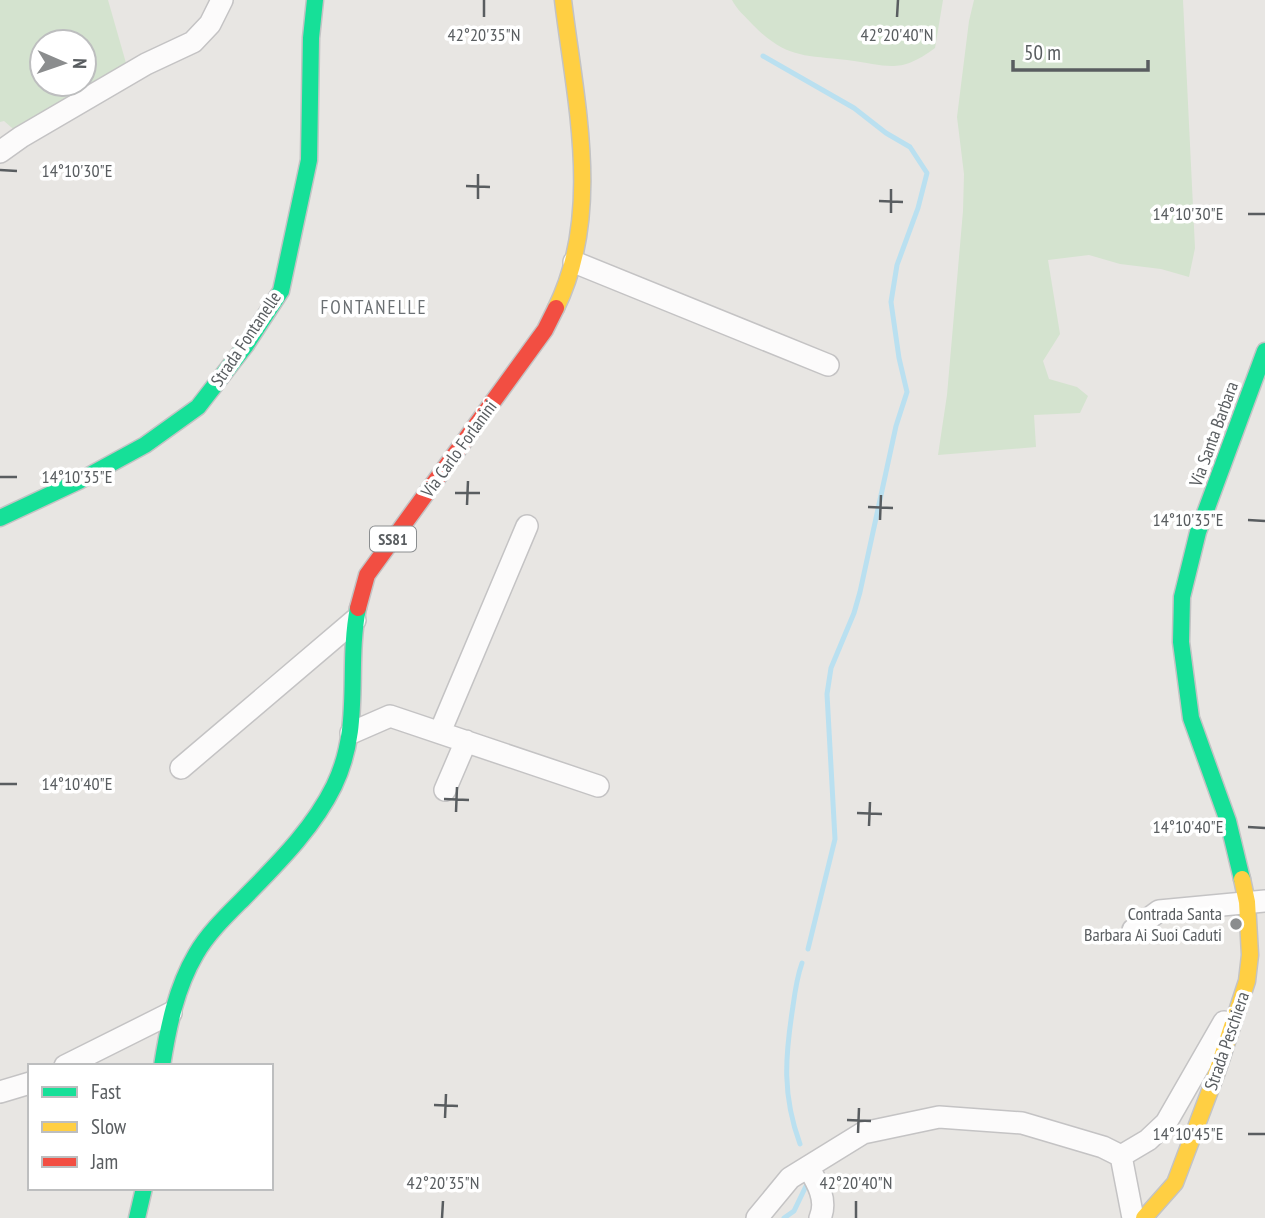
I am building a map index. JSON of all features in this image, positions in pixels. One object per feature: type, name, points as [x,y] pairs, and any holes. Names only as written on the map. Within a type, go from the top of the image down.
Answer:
[{"type":"street","points":[[0,152],[146,64],[194,41],[210,24],[222,0]]},
{"type":"street","name":"Strada Fontanelle","points":[[0,518],[79,481],[145,445],[198,407],[246,345],[281,291],[309,160],[311,38],[315,0]]},
{"type":"street","name":"Via Carlo Forlanini","points":[[162,1064],[172,1013],[195,954],[212,932],[299,839],[331,792],[351,733],[355,620],[359,595],[367,575],[545,330],[564,292],[574,262],[580,229],[583,168],[563,0]]},
{"type":"street","points":[[574,262],[828,365]]},
{"type":"street","name":"Via Santa Barbara","points":[[1247,981],[1256,902],[1191,718],[1181,642],[1182,597],[1198,532],[1265,351]]},
{"type":"street","points":[[440,732],[527,526]]},
{"type":"street","points":[[181,768],[355,620]]},
{"type":"street","points":[[351,733],[390,716],[598,786]]},
{"type":"street","points":[[445,790],[467,741]]},
{"type":"street","points":[[1133,930],[1159,911],[1256,902]]},
{"type":"street","name":"Strada Peschiera","points":[[1121,1156],[1148,1140],[1166,1123],[1247,981]]},
{"type":"street","name":"Strada Peschiera","points":[[1144,1218],[1175,1183],[1217,1072],[1247,981]]},
{"type":"street","points":[[69,1064],[172,1013]]},
{"type":"street","points":[[0,1092],[28,1084]]},
{"type":"street","points":[[757,1218],[790,1178],[863,1133],[939,1117],[1022,1123],[1103,1147],[1121,1156],[1133,1218]]},
{"type":"street","points":[[808,1167],[821,1190],[823,1212],[820,1218]]},
{"type":"street","points":[[137,1218],[144,1190]]},
{"type":"green space","points":[[0,0],[108,0],[128,70],[98,88],[98,28],[28,28],[28,98],[80,98],[19,134],[4,121],[0,122]]},
{"type":"green space","points":[[732,0],[943,0],[935,48],[912,62],[883,66],[807,55],[786,49],[765,36],[741,13]]},
{"type":"green space","points":[[974,0],[1183,0],[1195,248],[1189,277],[1161,269],[1120,264],[1089,255],[1048,260],[1060,334],[1043,361],[1049,379],[1077,387],[1088,396],[1080,413],[1034,415],[1036,447],[938,455],[947,395],[963,211],[964,174],[957,117]]},
{"type":"waterway","points":[[763,56],[854,108],[886,133],[910,147],[927,173],[918,208],[897,265],[891,302],[907,392],[896,426],[860,592],[831,668],[827,694],[835,839],[808,949]]},
{"type":"waterway","points":[[800,1144],[790,1109],[787,1059],[796,984],[802,963]]},
{"type":"waterway","points":[[784,1218],[794,1211],[806,1186]]},
{"type":"traffic: fast","points":[[0,518],[79,481],[145,445],[198,407],[246,345],[281,291],[309,160],[311,38],[315,0]]},
{"type":"traffic: fast","points":[[1242,879],[1228,821],[1191,718],[1181,642],[1182,597],[1198,532],[1265,351]]},
{"type":"traffic: fast","points":[[162,1064],[178,994],[196,954],[218,924],[293,845],[316,817],[334,786],[343,764],[351,719],[353,653],[358,608]]},
{"type":"traffic: fast","points":[[137,1218],[144,1190]]},
{"type":"traffic: slow","points":[[556,308],[570,272],[579,234],[582,195],[582,156],[563,0]]},
{"type":"traffic: slow","points":[[1144,1218],[1175,1183],[1217,1072],[1247,981],[1250,955],[1247,902],[1242,879]]},
{"type":"traffic: jam","points":[[358,608],[367,575],[545,330],[556,308]]},
{"type":"place","name":"Contrada Santa Barbara Ai Suoi Caduti","points":[[1236,924]]},
{"type":"district","name":"FONTANELLE","points":[[374,307]]}]
